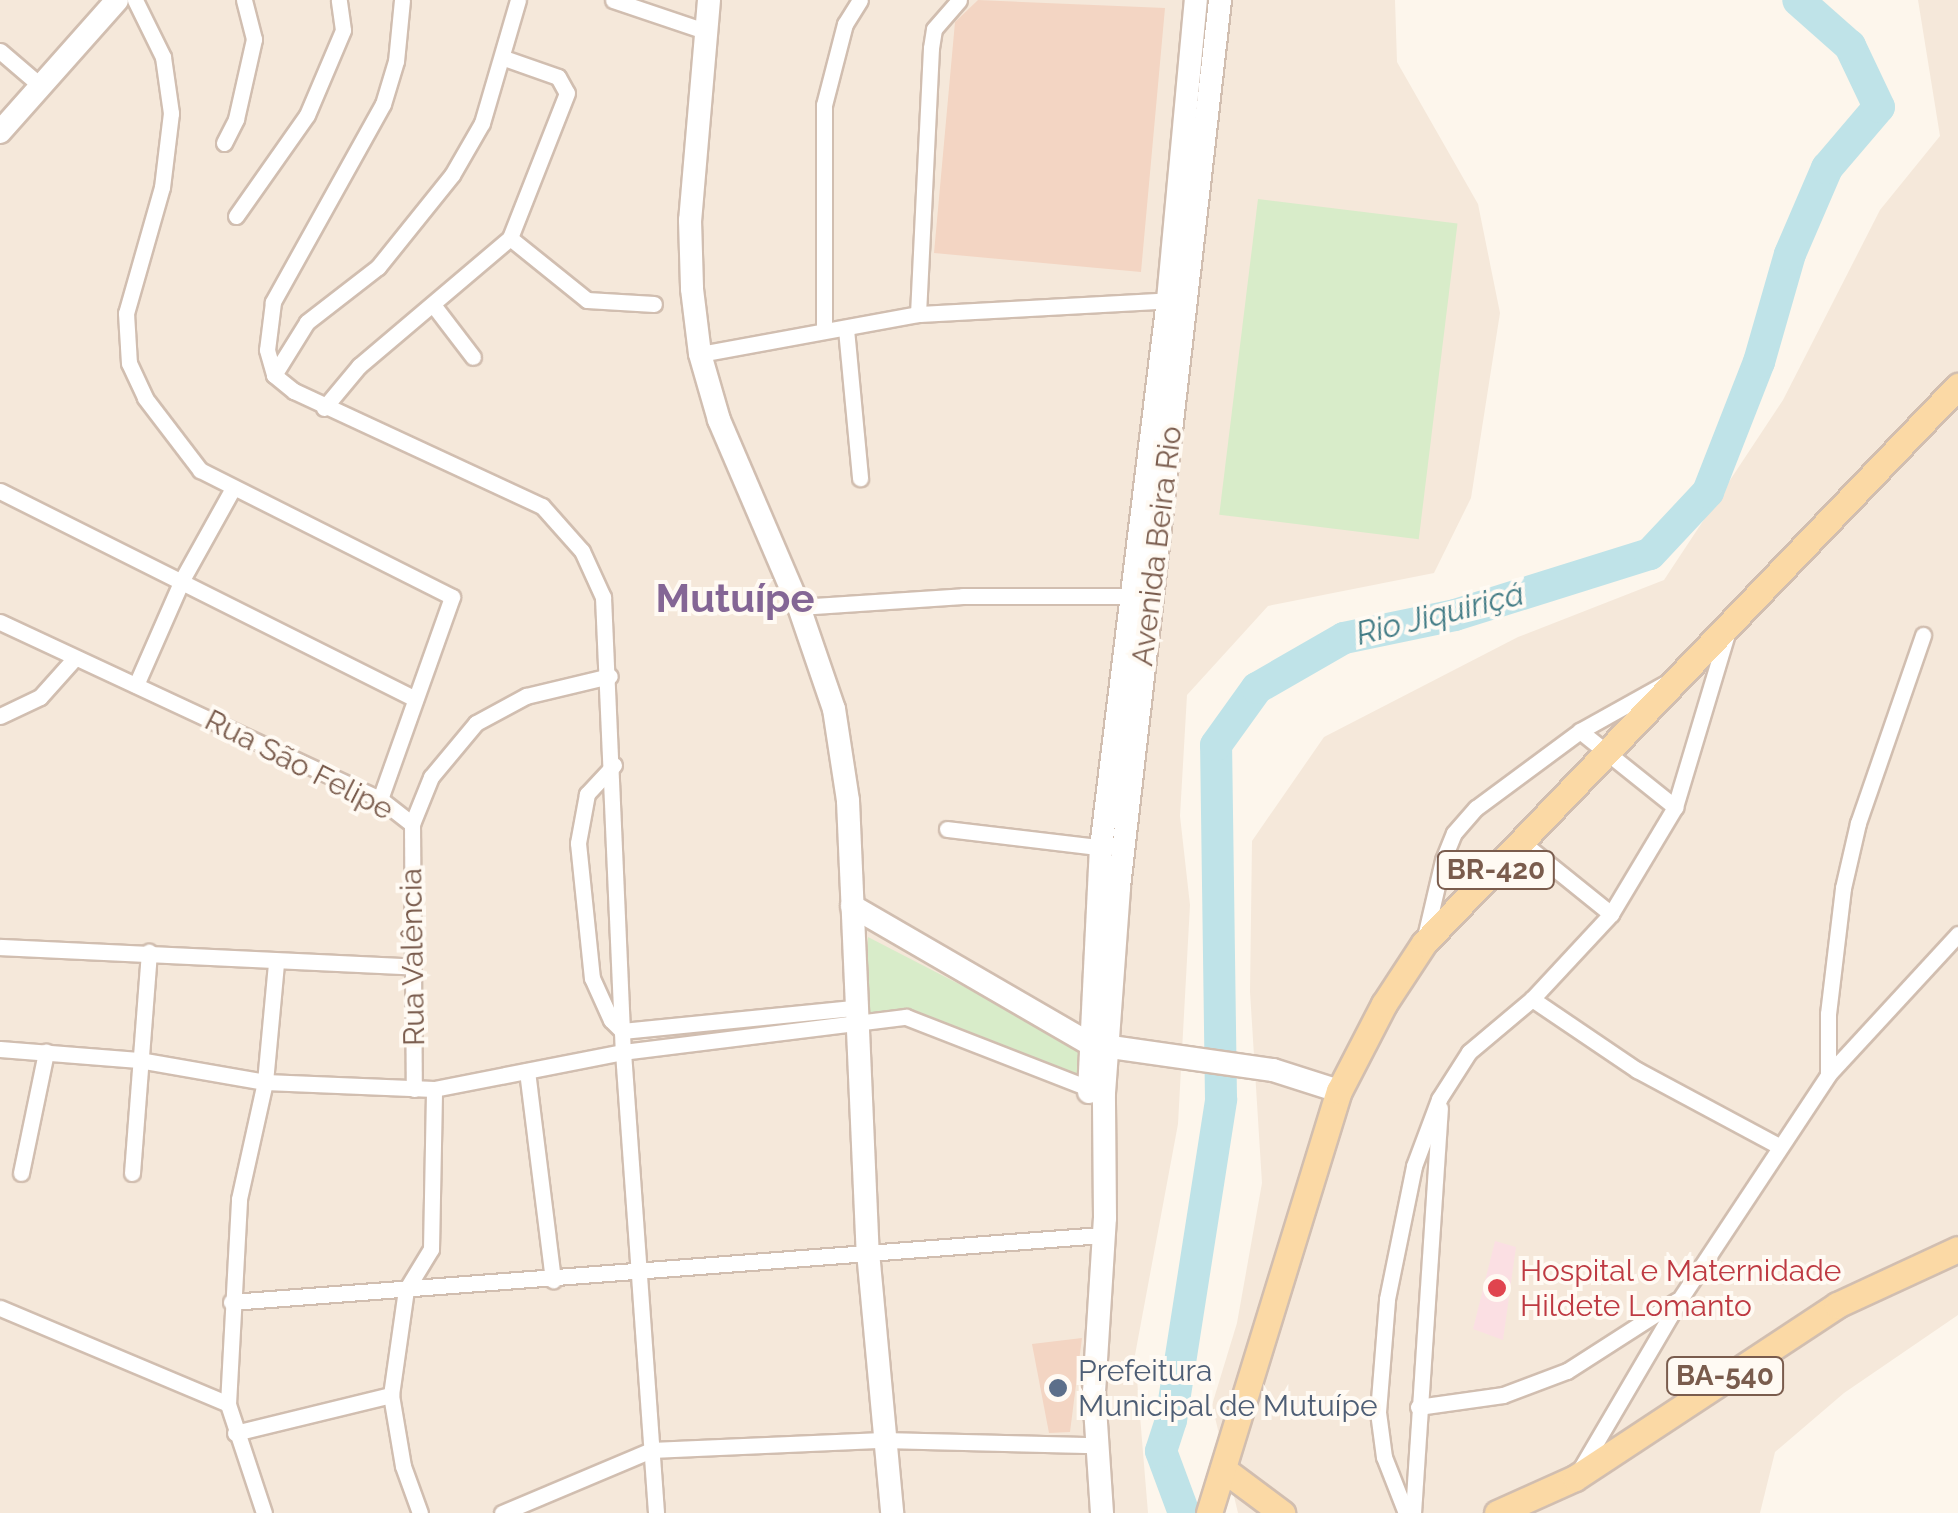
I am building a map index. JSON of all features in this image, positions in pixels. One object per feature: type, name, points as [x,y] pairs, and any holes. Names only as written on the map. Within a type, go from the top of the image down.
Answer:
[{"type":"main road","name":"BR-420","points":[[1208,1513],[1339,1090],[1357,1046],[1424,943],[1690,671],[1958,386]]},
{"type":"main road","name":"BA-540","points":[[1498,1513],[1575,1478],[1788,1334],[1958,1248]]},
{"type":"main road","points":[[1222,1473],[1282,1513]]},
{"type":"street","points":[[0,132],[117,0]]},
{"type":"street","points":[[136,0],[163,57],[170,114],[162,187],[126,313],[130,363],[144,398],[200,470],[232,488],[282,506],[452,597],[380,799]]},
{"type":"street","points":[[224,143],[252,58],[254,39],[244,0]]},
{"type":"street","points":[[236,216],[306,115],[342,30],[339,0]]},
{"type":"street","points":[[274,375],[268,316],[382,104],[402,0]]},
{"type":"street","points":[[274,375],[307,322],[378,268],[429,208],[482,122],[518,0]]},
{"type":"street","points":[[613,0],[708,32]]},
{"type":"street","points":[[709,0],[689,260],[700,354],[740,480],[799,608],[834,709],[848,801],[854,1017],[868,1252],[892,1513]]},
{"type":"street","points":[[824,330],[824,106],[845,24],[860,0]]},
{"type":"street","points":[[918,314],[930,48],[934,29],[959,0]]},
{"type":"street","name":"Avenida Beira Rio","points":[[1179,300],[1196,0]]},
{"type":"street","name":"Avenida Beira Rio","points":[[1102,1513],[1095,1444],[1101,1235],[1096,1092],[1112,849],[1138,596],[1220,0]]},
{"type":"street","points":[[0,52],[42,87]]},
{"type":"street","points":[[324,408],[359,366],[510,238],[567,93],[558,77],[504,58]]},
{"type":"street","points":[[510,238],[587,300],[654,304]]},
{"type":"street","points":[[700,354],[918,314],[1179,300]]},
{"type":"street","points":[[434,306],[473,357]]},
{"type":"street","points":[[846,328],[860,478]]},
{"type":"street","points":[[274,375],[324,408],[542,506],[582,551],[596,581],[610,676],[623,1052],[656,1513]]},
{"type":"street","points":[[136,685],[183,578],[232,488]]},
{"type":"street","points":[[0,492],[183,578],[415,699]]},
{"type":"street","points":[[799,608],[963,596],[1138,596]]},
{"type":"street","name":"Rua São Felipe","points":[[0,622],[380,799],[412,824],[431,777],[476,723],[526,696],[610,676]]},
{"type":"street","points":[[1410,1513],[1384,1458],[1378,1412],[1387,1299],[1406,1200],[1440,1099],[1469,1052],[1532,999],[1610,914],[1674,808],[1728,630]]},
{"type":"street","points":[[1828,1074],[1828,1014],[1843,888],[1858,823],[1923,636]]},
{"type":"street","points":[[0,716],[40,697],[74,659]]},
{"type":"street","points":[[1424,943],[1454,832],[1580,731],[1690,671]]},
{"type":"street","points":[[1580,731],[1606,758],[1674,808]]},
{"type":"street","points":[[614,765],[587,794],[579,886],[597,994],[622,1031]]},
{"type":"street","name":"Rua Valência","points":[[412,824],[410,966],[414,1089]]},
{"type":"street","points":[[947,829],[1112,849]]},
{"type":"street","points":[[1523,843],[1610,914]]},
{"type":"street","points":[[852,906],[1098,1045],[1273,1070],[1339,1090]]},
{"type":"street","points":[[1575,1478],[1680,1299],[1828,1074],[1958,934]]},
{"type":"street","points":[[0,948],[150,952],[276,964],[410,966]]},
{"type":"street","points":[[132,1174],[150,952]]},
{"type":"street","points":[[264,1513],[228,1404],[230,1302],[239,1199],[265,1082],[276,964]]},
{"type":"street","points":[[1532,999],[1637,1070],[1779,1146]]},
{"type":"street","points":[[622,1031],[722,1021],[906,1016],[1096,1092]]},
{"type":"street","points":[[0,1049],[139,1060],[265,1082],[434,1090],[623,1052],[724,1040],[854,1017]]},
{"type":"street","points":[[722,1021],[724,1040]]},
{"type":"street","points":[[20,1172],[46,1052]]},
{"type":"street","points":[[528,1071],[553,1280]]},
{"type":"street","name":"Rua Valência","points":[[420,1513],[402,1466],[391,1395],[406,1290],[431,1249],[434,1090]]},
{"type":"street","points":[[1410,1513],[1436,1232],[1440,1099]]},
{"type":"street","points":[[230,1302],[1101,1235]]},
{"type":"street","points":[[1418,1407],[1503,1395],[1566,1371],[1680,1299]]},
{"type":"street","points":[[0,1308],[228,1404]]},
{"type":"street","points":[[235,1432],[391,1395]]},
{"type":"street","points":[[502,1513],[651,1450],[883,1440],[1095,1444]]},
{"type":"shaded area","points":[[0,0],[1395,0],[1397,62],[1478,204],[1500,313],[1471,498],[1434,573],[1268,606],[1187,695],[1180,816],[1190,905],[1178,1124],[1135,1355],[1148,1513],[0,1513]]},
{"type":"shaded area","points":[[1918,0],[1958,0],[1958,1315],[1844,1393],[1775,1452],[1760,1513],[1238,1513],[1212,1405],[1237,1323],[1262,1183],[1250,992],[1252,841],[1324,737],[1518,637],[1664,580],[1783,400],[1880,210],[1940,136]]},
{"type":"shaded area","name":"Hospital e Maternidade Hildete Lomanto","points":[[1495,1241],[1516,1247],[1503,1340],[1473,1329]]},
{"type":"green space","points":[[1258,199],[1458,223],[1419,539],[1219,515]]},
{"type":"green space","points":[[868,937],[1083,1048],[1083,1082],[907,1011],[863,1014]]},
{"type":"building","points":[[978,0],[1165,8],[1141,272],[934,253],[955,22]]},
{"type":"building","name":"Prefeitura Municipal de Mutuípe","points":[[1082,1338],[1070,1432],[1049,1433],[1032,1344]]},
{"type":"waterway","name":"Rio Jiquiriçá","points":[[1184,1513],[1161,1451],[1171,1420],[1221,1099],[1216,745],[1257,688],[1344,638],[1455,615],[1650,554],[1708,492],[1759,362],[1790,254],[1827,168],[1879,107],[1850,46],[1798,0]]},
{"type":"place","name":"Hospital e Maternidade Hildete Lomanto","points":[[1497,1288]]},
{"type":"place","name":"Prefeitura Municipal de Mutuípe","points":[[1058,1388]]},
{"type":"district","name":"Mutuípe","points":[[735,598]]}]
